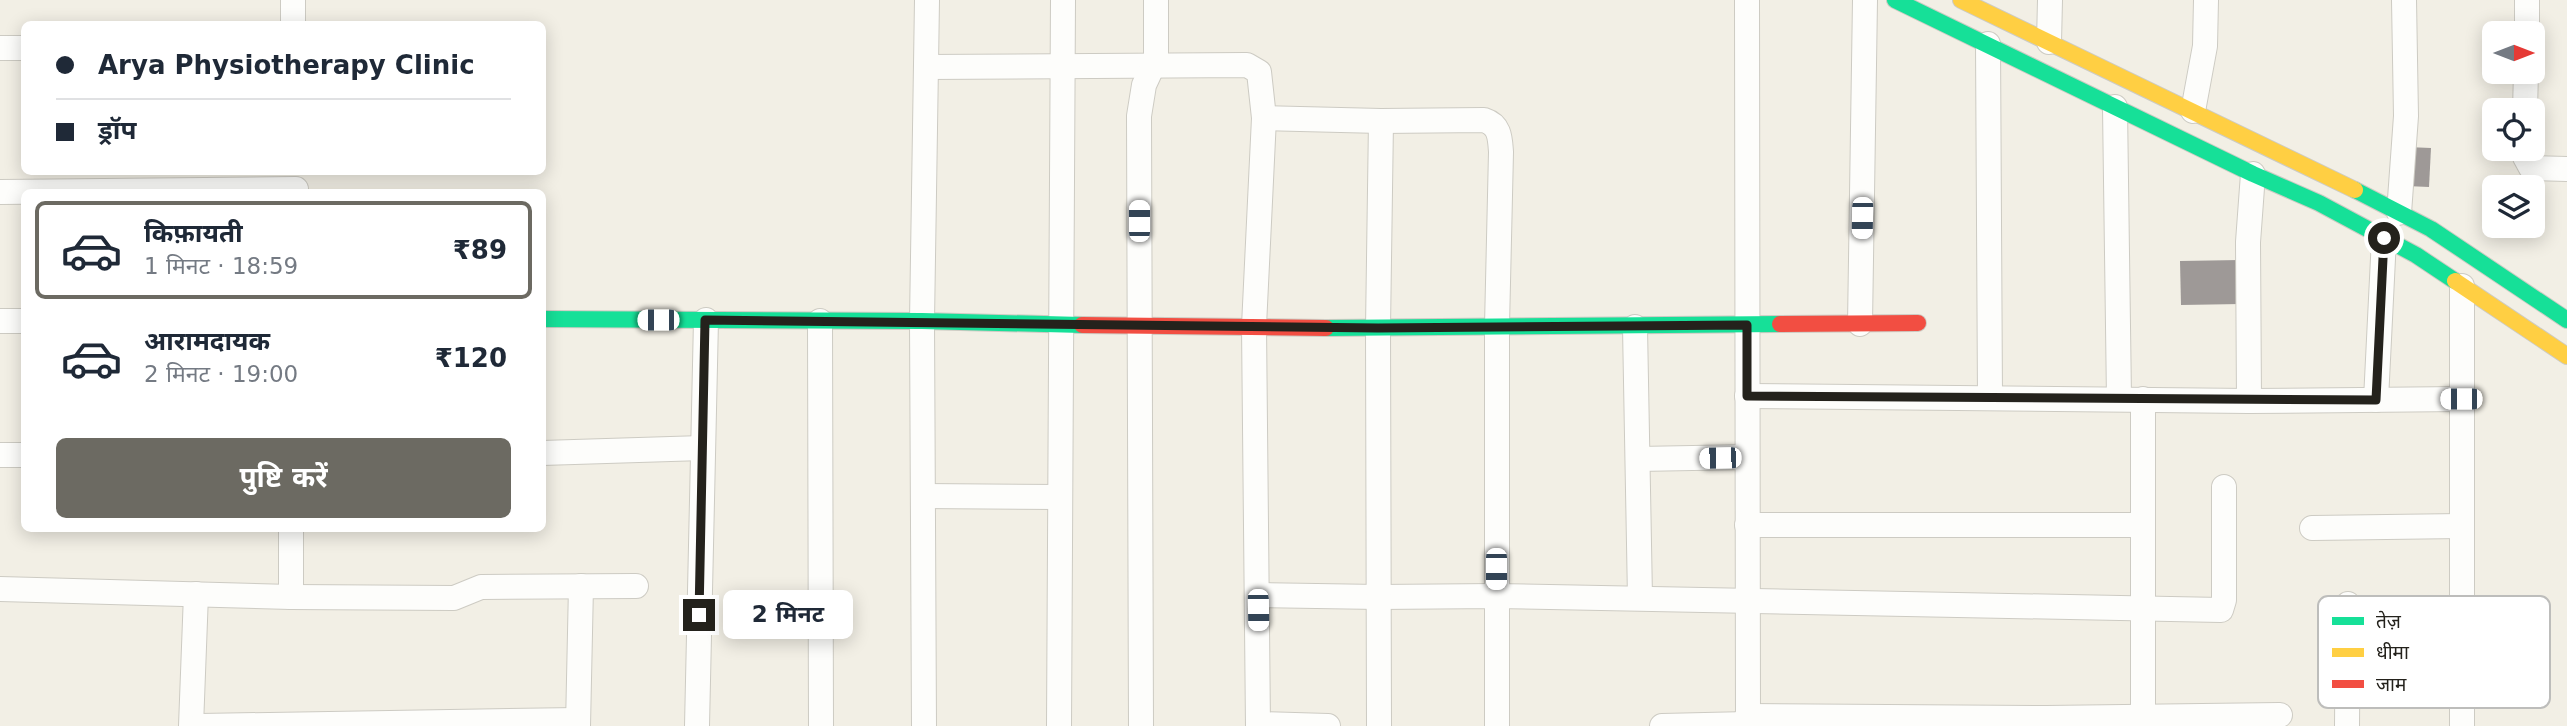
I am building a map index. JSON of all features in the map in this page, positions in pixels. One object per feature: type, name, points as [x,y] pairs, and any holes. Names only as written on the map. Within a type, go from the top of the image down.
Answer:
[{"type":"main road","points":[[1895,0],[2253,174],[2319,203],[2416,255],[2567,356]]},
{"type":"main road","points":[[1961,0],[2431,229],[2567,320]]},
{"type":"main road","points":[[546,319],[1378,328],[1918,323]]},
{"type":"street","points":[[293,0],[293,21]]},
{"type":"street","points":[[924,726],[922,321],[927,0]]},
{"type":"street","points":[[1059,726],[1059,325],[1063,0]]},
{"type":"street","points":[[1141,726],[1139,116],[1144,85],[1154,64],[1156,0]]},
{"type":"street","points":[[1747,0],[1748,722]]},
{"type":"street","points":[[1860,324],[1865,0]]},
{"type":"street","points":[[2049,42],[2050,0]]},
{"type":"street","points":[[2193,111],[2204,56],[2206,0]]},
{"type":"street","points":[[2399,213],[2406,116],[2404,0]]},
{"type":"street","points":[[2527,0],[2527,21]]},
{"type":"street","points":[[1987,44],[1990,398]]},
{"type":"street","points":[[0,48],[21,48]]},
{"type":"street","points":[[926,67],[1247,65],[1259,72],[1264,118],[1254,326],[1258,725],[1328,726]]},
{"type":"street","points":[[2115,107],[2131,399],[2142,525],[2142,609],[2154,720]]},
{"type":"street","points":[[1264,118],[1484,120],[1492,123],[1498,130],[1497,726]]},
{"type":"street","points":[[1379,726],[1378,328],[1381,121]]},
{"type":"street","points":[[2527,161],[2531,168],[2567,169]]},
{"type":"street","points":[[2249,401],[2248,242],[2253,174]]},
{"type":"street","points":[[111,189],[296,184]]},
{"type":"street","points":[[0,192],[21,191]]},
{"type":"street","points":[[2376,400],[2384,238]]},
{"type":"street","points":[[2462,286],[2462,596]]},
{"type":"street","points":[[697,726],[705,320]]},
{"type":"street","points":[[0,321],[21,321]]},
{"type":"street","points":[[820,321],[821,726]]},
{"type":"street","points":[[1635,327],[1640,598]]},
{"type":"street","points":[[1747,396],[2249,401],[2461,399]]},
{"type":"street","points":[[546,453],[703,448]]},
{"type":"street","points":[[0,455],[21,455]]},
{"type":"street","points":[[1638,459],[1747,457]]},
{"type":"street","points":[[1257,595],[1640,598],[2221,610],[2224,487]]},
{"type":"street","points":[[923,496],[1059,498]]},
{"type":"street","points":[[1747,525],[2142,525]]},
{"type":"street","points":[[2312,528],[2461,526]]},
{"type":"street","points":[[291,532],[291,597]]},
{"type":"street","points":[[200,726],[578,723],[581,586]]},
{"type":"street","points":[[0,589],[291,597],[454,598],[481,587],[636,586]]},
{"type":"street","points":[[191,726],[196,594]]},
{"type":"street","points":[[2347,708],[2347,726]]},
{"type":"street","points":[[2462,708],[2462,726]]},
{"type":"street","points":[[1661,726],[1748,722],[2046,722],[2280,715]]},
{"type":"building","points":[[2407,147],[2431,148],[2429,187],[2406,186]]},
{"type":"building","points":[[2240,260],[2241,304],[2181,305],[2180,261]]},
{"type":"traffic: fast","points":[[1895,0],[2253,174],[2319,203],[2416,255],[2455,281]]},
{"type":"traffic: fast","points":[[2355,190],[2431,229],[2567,320]]},
{"type":"traffic: fast","points":[[546,319],[922,321],[1082,325]]},
{"type":"traffic: fast","points":[[1326,328],[1780,324]]},
{"type":"traffic: slow","points":[[1961,0],[2355,190]]},
{"type":"traffic: slow","points":[[2455,281],[2567,356]]},
{"type":"traffic: jam","points":[[1780,324],[1918,323]]},
{"type":"traffic: jam","points":[[1082,325],[1326,328]]},
{"type":"route","points":[[699,615],[705,320],[922,321],[1139,327],[1747,325],[1747,396],[2376,400],[2384,238]]}]
